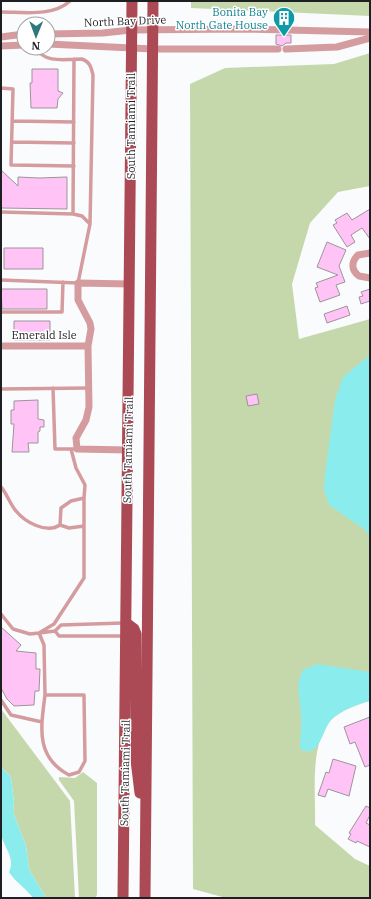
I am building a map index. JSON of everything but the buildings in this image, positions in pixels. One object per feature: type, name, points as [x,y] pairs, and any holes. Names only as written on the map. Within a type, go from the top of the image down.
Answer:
[{"type":"main road","name":"South Tamiami Trail","points":[[123,898],[132,1]]},
{"type":"main road","name":"South Tamiami Trail","points":[[145,898],[153,1]]},
{"type":"main road","points":[[126,623],[134,629],[136,634],[136,760],[145,831]]},
{"type":"street","name":"North Bay Drive","points":[[56,34],[103,33],[131,30],[304,30],[370,32]]},
{"type":"street","points":[[1,37],[16,35]]},
{"type":"street","points":[[286,49],[337,47],[370,38]]},
{"type":"street","name":"North Bay Drive","points":[[56,44],[131,46],[153,49],[278,49]]},
{"type":"street","points":[[1,46],[16,45]]},
{"type":"street","points":[[370,253],[358,255],[353,263],[354,270],[359,276],[370,278]]},
{"type":"street","points":[[78,283],[130,284]]},
{"type":"street","name":"Emerald Isle","points":[[74,449],[76,438],[88,414],[88,346],[91,329],[90,323],[78,300],[78,283]]},
{"type":"street","name":"Emerald Isle","points":[[1,346],[88,346]]},
{"type":"street","points":[[74,449],[128,450]]},
{"type":"lane","points":[[1,12],[37,13],[65,6],[70,1]]},
{"type":"lane","points":[[1,280],[78,283],[90,224],[93,75],[91,65],[87,61],[74,59],[46,59],[43,56]]},
{"type":"lane","points":[[73,214],[74,59]]},
{"type":"lane","points":[[1,88],[12,89],[11,165],[74,166]]},
{"type":"lane","points":[[12,121],[74,122]]},
{"type":"lane","points":[[12,142],[74,143]]},
{"type":"lane","points":[[1,212],[73,214],[82,216],[90,224]]},
{"type":"lane","points":[[1,312],[62,312],[63,282]]},
{"type":"lane","points":[[1,388],[89,388]]},
{"type":"lane","points":[[39,633],[54,624],[84,578],[85,485],[76,468],[74,449],[55,449],[53,388]]},
{"type":"lane","points":[[1,487],[15,510],[24,519],[35,525],[46,528],[56,528],[60,525]]},
{"type":"lane","points":[[60,525],[61,508],[71,501],[84,498]]},
{"type":"lane","points":[[60,525],[68,528],[84,526]]},
{"type":"lane","points":[[1,614],[13,629],[30,634],[55,631],[60,625],[126,623]]},
{"type":"lane","points":[[55,631],[59,636],[126,636]]},
{"type":"lane","points":[[39,633],[44,645],[44,695],[42,722],[44,748],[57,768],[69,775],[79,772],[85,761],[84,695],[44,695]]},
{"type":"lane","points":[[1,700],[11,715],[42,722]]},
{"type":"green space","points":[[191,1],[370,1],[370,16],[191,8]]},
{"type":"green space","points":[[370,53],[370,186],[338,192],[310,223],[292,284],[299,339],[370,319],[370,701],[339,714],[331,720],[324,730],[319,742],[315,770],[315,825],[355,859],[370,866],[370,898],[226,898],[193,889],[190,84],[225,68],[334,64]]},
{"type":"green space","points":[[1,709],[70,801],[75,898],[46,898],[29,869],[26,846],[13,812],[14,802],[11,777],[1,767]]},
{"type":"green space","points":[[83,772],[97,783],[97,895],[95,898],[79,898],[74,801],[59,780],[59,777],[75,778]]},
{"type":"water","points":[[370,355],[370,536],[364,529],[329,505],[324,490],[335,400],[343,377]]},
{"type":"water","points":[[317,664],[370,672],[370,701],[349,708],[334,717],[316,748],[312,751],[306,751],[300,749],[301,711],[298,687],[303,670]]},
{"type":"water","points":[[1,767],[11,777],[14,802],[13,812],[26,846],[29,869],[46,898],[33,898],[9,872],[11,863],[1,832]]},
{"type":"place","name":"Bonita Bay North Gate House","points":[[284,38]]}]
